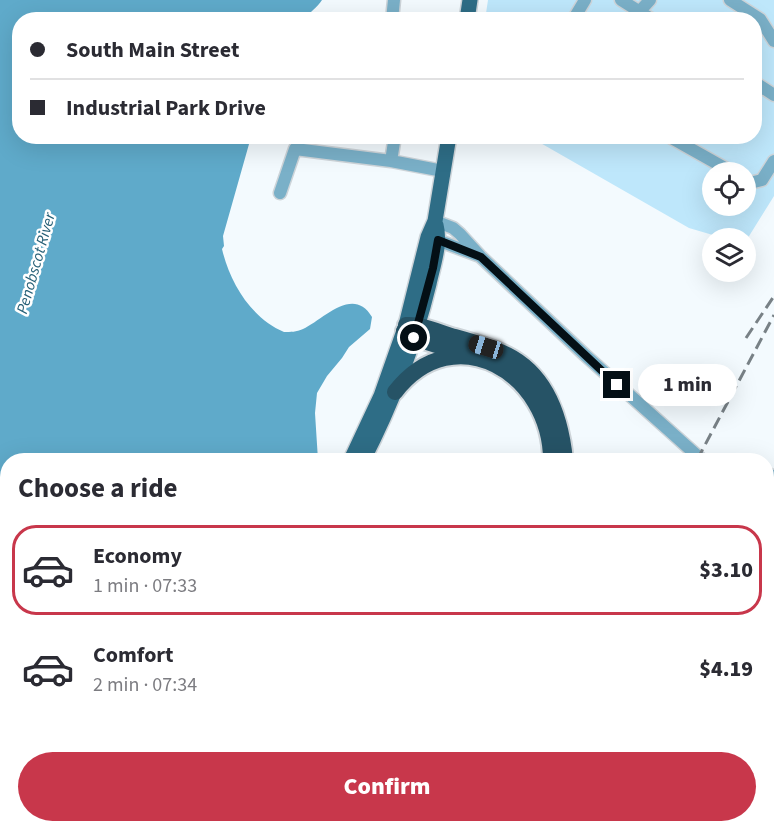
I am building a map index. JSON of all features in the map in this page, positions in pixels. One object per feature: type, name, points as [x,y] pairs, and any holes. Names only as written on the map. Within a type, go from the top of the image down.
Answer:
[{"type":"highway","points":[[410,330],[506,370],[520,381],[539,408],[547,431],[551,453]]},
{"type":"highway","points":[[410,330],[494,349],[528,370],[544,389],[551,403],[564,453]]},
{"type":"highway","points":[[394,392],[409,376],[434,362],[452,357],[480,358]]},
{"type":"main road","points":[[354,453],[410,330],[433,268],[435,221],[447,144]]},
{"type":"main road","points":[[366,453],[394,392],[410,330]]},
{"type":"street","points":[[621,0],[640,11],[650,0]]},
{"type":"street","points":[[730,0],[749,12]]},
{"type":"street","points":[[762,22],[774,41]]},
{"type":"street","points":[[391,161],[394,144]]},
{"type":"street","points":[[682,144],[714,162]]},
{"type":"street","points":[[280,193],[295,149],[391,161],[443,171]]},
{"type":"street","points":[[756,182],[762,180],[774,161]]},
{"type":"street","points":[[435,221],[455,230],[585,355],[694,453]]},
{"type":"street","points":[[433,239],[481,257]]},
{"type":"shaded area","points":[[488,0],[774,0],[774,196],[754,228],[702,228],[702,232],[689,228],[542,144],[762,144],[762,12],[486,12]]},
{"type":"water","name":"Penobscot River","points":[[0,0],[322,0],[311,12],[12,12],[12,144],[249,144],[223,236],[222,249],[236,287],[252,309],[272,326],[284,332],[303,329],[347,304],[356,304],[364,308],[372,317],[370,329],[349,347],[317,393],[315,413],[318,453],[0,453]]},
{"type":"railway","points":[[746,338],[774,296]]},
{"type":"railway","points":[[701,453],[774,315]]},
{"type":"route","points":[[414,338],[433,268],[438,240],[481,257],[617,385]]}]
